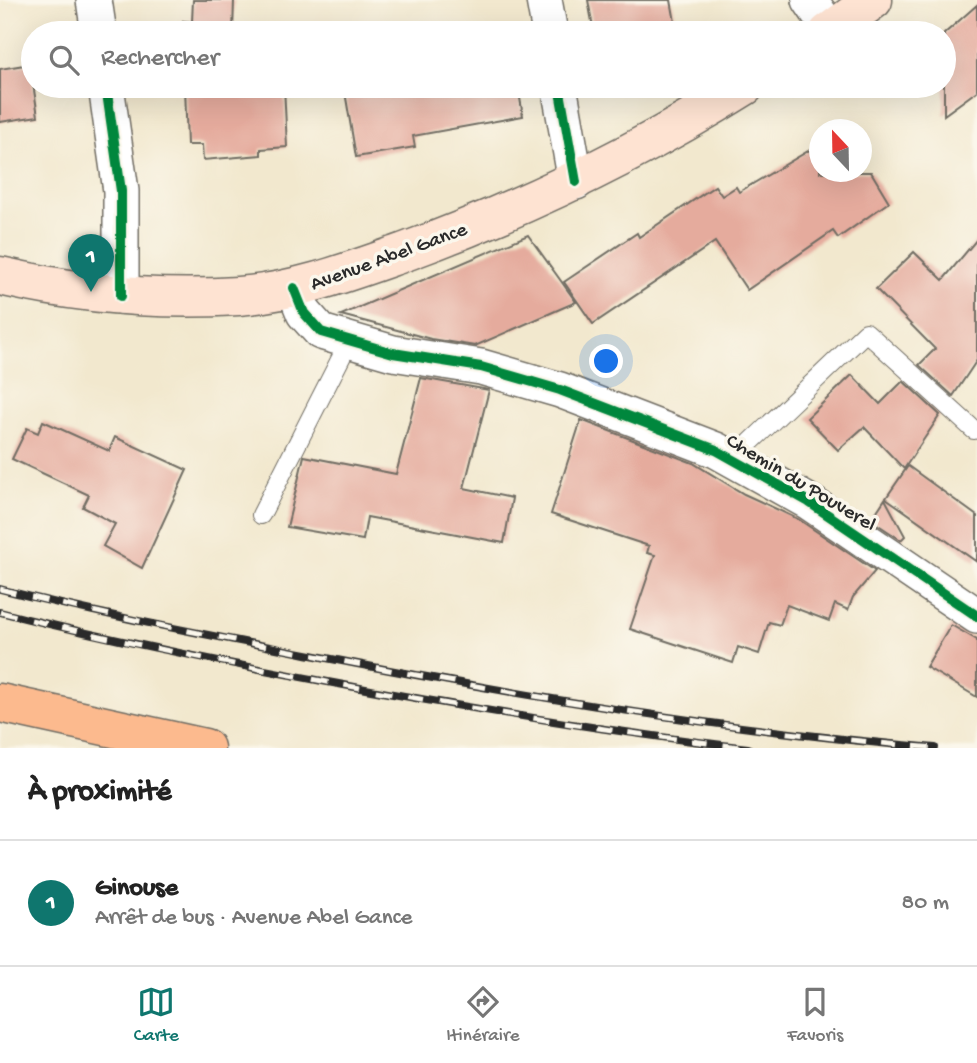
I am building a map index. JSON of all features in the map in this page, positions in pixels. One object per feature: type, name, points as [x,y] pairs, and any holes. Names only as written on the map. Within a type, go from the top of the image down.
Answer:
[{"type":"main road","points":[[845,21],[873,0]]},
{"type":"main road","name":"Avenue Abel Gance","points":[[0,276],[121,296],[239,296],[294,288],[428,243],[576,182],[724,98]]},
{"type":"main road","points":[[0,703],[205,748]]},
{"type":"street","points":[[94,0],[97,21]]},
{"type":"street","points":[[544,0],[548,21]]},
{"type":"street","points":[[810,0],[823,21]]},
{"type":"street","points":[[108,98],[121,191],[121,296]]},
{"type":"street","points":[[561,98],[576,182]]},
{"type":"street","name":"Chemin du Pouverel","points":[[294,288],[304,313],[321,332],[393,354],[481,367],[560,390],[733,459],[809,502],[977,616]]},
{"type":"lane","points":[[733,459],[866,332],[974,430]]},
{"type":"lane","points":[[261,515],[349,342]]},
{"type":"building","points":[[193,0],[234,0],[233,21],[192,21]]},
{"type":"building","points":[[588,0],[671,0],[675,21],[592,21]]},
{"type":"building","points":[[977,5],[977,91],[944,115],[944,98],[956,98],[956,23]]},
{"type":"building","points":[[21,66],[21,98],[35,98],[38,116],[0,122],[0,69]]},
{"type":"building","points":[[185,98],[285,98],[287,147],[261,149],[261,155],[203,160],[202,145],[187,145]]},
{"type":"building","points":[[346,98],[520,98],[523,116],[413,136],[415,147],[356,157]]},
{"type":"building","points":[[809,151],[809,182],[872,182],[872,174],[889,202],[838,238],[833,231],[747,290],[715,242],[593,324],[564,282],[637,233],[639,237],[715,186],[722,196],[736,187],[739,192]]},
{"type":"building","points":[[528,235],[576,302],[475,346],[431,339],[341,315]]},
{"type":"building","points":[[977,239],[977,360],[953,396],[919,365],[935,349],[876,289],[914,252],[943,280]]},
{"type":"building","points":[[852,375],[880,404],[903,381],[940,415],[904,469],[864,427],[838,450],[807,418]]},
{"type":"building","points":[[421,378],[489,390],[464,488],[512,498],[504,543],[367,517],[363,540],[287,527],[304,456],[396,474]]},
{"type":"building","points":[[581,420],[693,463],[744,494],[798,519],[875,571],[853,597],[848,610],[835,604],[829,621],[787,605],[780,625],[769,622],[759,654],[738,647],[733,663],[630,629],[655,555],[647,553],[649,546],[551,514]]},
{"type":"building","points":[[43,421],[109,451],[115,437],[187,470],[142,568],[103,546],[115,524],[83,507],[89,495],[12,459],[27,428],[38,433]]},
{"type":"building","points":[[908,466],[977,516],[977,562],[886,498]]},
{"type":"building","points":[[885,499],[905,536],[901,540],[871,520]]},
{"type":"building","points":[[951,625],[977,640],[977,697],[926,667]]},
{"type":"railway","points":[[0,589],[191,632],[541,697],[698,721],[935,748]]},
{"type":"railway","points":[[0,612],[158,649],[371,690],[586,726],[748,748]]},
{"type":"cycle path","points":[[108,98],[121,191],[121,296]]},
{"type":"cycle path","points":[[561,98],[576,182]]},
{"type":"cycle path","points":[[294,288],[304,313],[321,332],[393,353],[481,367],[560,390],[716,450],[809,502],[977,616]]},
{"type":"place","name":"Ginouse","points":[[91,292]]}]
